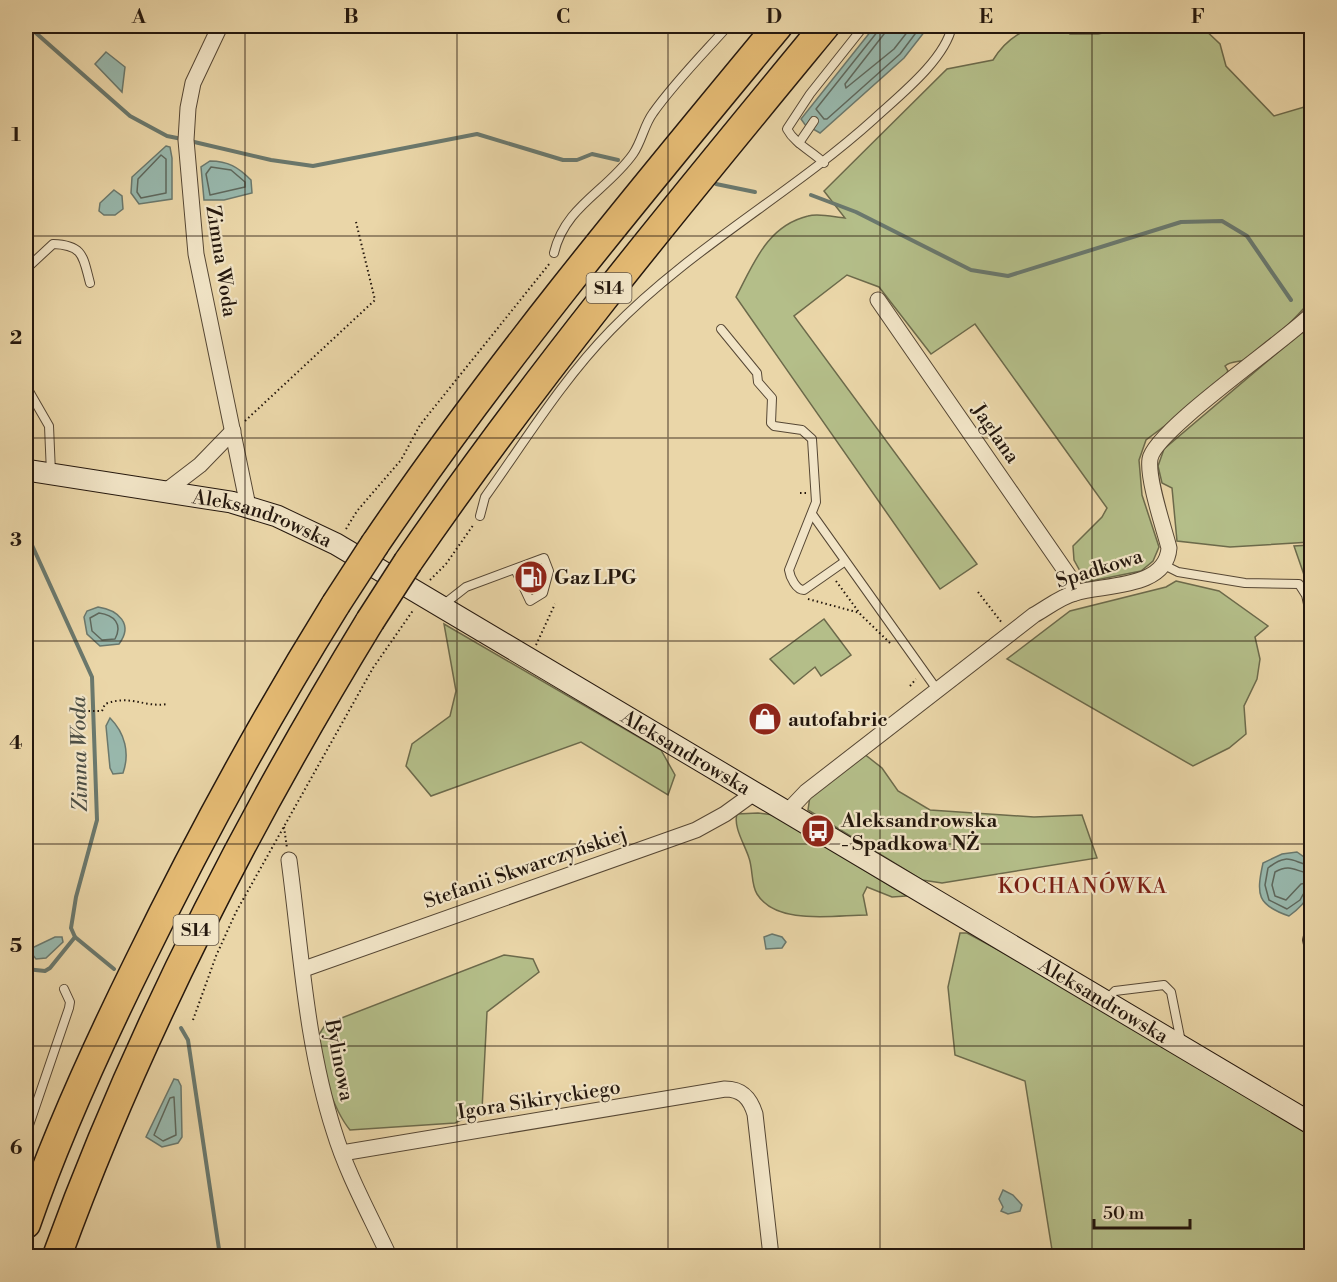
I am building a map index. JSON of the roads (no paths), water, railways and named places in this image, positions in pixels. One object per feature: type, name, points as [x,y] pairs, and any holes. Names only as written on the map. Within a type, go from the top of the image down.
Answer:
[{"type":"highway","name":"S14","points":[[26,1224],[107,1028],[187,864],[280,695],[336,603],[478,396],[555,297],[778,26]]},
{"type":"highway","name":"S14","points":[[57,1257],[134,1060],[200,922],[304,729],[370,621],[408,562],[512,415],[622,270],[825,26]]},
{"type":"main road","name":"Aleksandrowska","points":[[39,472],[248,506],[277,516],[336,544],[1311,1124]]},
{"type":"street","name":"Zimna Woda","points":[[220,26],[194,83],[188,108],[186,133],[196,254],[248,506]]},
{"type":"street","name":"Jaglana","points":[[878,300],[1071,579],[1075,593]]},
{"type":"street","name":"Spadkowa","points":[[786,813],[806,792],[1034,615],[1075,593],[1142,579],[1153,575],[1164,565],[1169,549],[1151,475],[1150,456],[1174,428],[1311,316]]},
{"type":"street","points":[[166,491],[200,465],[233,431]]},
{"type":"street","name":"Stefanii Skwarczyńskiej","points":[[304,969],[696,830],[725,814],[754,793]]},
{"type":"street","name":"Bylinowa","points":[[289,860],[314,1051],[327,1107],[342,1153],[389,1257]]},
{"type":"street","name":"Igora Sikiryckiego","points":[[342,1153],[725,1089],[743,1093],[755,1114],[771,1257]]},
{"type":"lane","points":[[554,253],[558,234],[579,206],[620,170],[640,142],[651,114],[728,26]]},
{"type":"lane","points":[[824,163],[811,150],[792,139],[787,129],[810,94],[864,26]]},
{"type":"lane","points":[[480,516],[484,497],[556,397],[611,329],[677,270],[824,163],[910,86],[933,60],[952,26]]},
{"type":"lane","points":[[799,143],[814,121]]},
{"type":"lane","points":[[26,269],[54,244],[70,244],[83,254],[90,283]]},
{"type":"lane","points":[[721,328],[757,373],[758,382],[772,398],[771,423],[802,430],[812,439],[816,502],[789,570],[790,576],[798,588],[804,590],[844,562]]},
{"type":"lane","points":[[26,386],[49,426],[39,472]]},
{"type":"lane","points":[[812,514],[938,691]]},
{"type":"lane","points":[[429,598],[459,591],[514,569],[544,558],[549,571],[543,593],[530,601],[514,569]]},
{"type":"lane","points":[[1164,565],[1178,572],[1245,583],[1299,584],[1306,595],[1311,622]]},
{"type":"lane","points":[[1311,920],[1307,940],[1311,961]]},
{"type":"lane","points":[[1105,1001],[1115,991],[1164,986],[1171,992],[1173,998],[1182,1047]]},
{"type":"lane","points":[[26,1134],[69,1008],[70,1002],[64,989]]},
{"type":"water","points":[[875,26],[929,26],[904,58],[820,133],[813,129],[818,121],[812,117],[806,126],[801,119]]},
{"type":"water","points":[[106,52],[125,67],[122,92],[95,64]]},
{"type":"water","points":[[166,146],[170,147],[172,158],[172,199],[139,204],[131,193],[132,177]]},
{"type":"water","points":[[210,161],[227,164],[242,172],[251,180],[252,193],[224,200],[204,200],[201,167]]},
{"type":"water","points":[[114,190],[122,196],[123,209],[115,215],[104,215],[99,211],[100,203]]},
{"type":"water","points":[[98,607],[112,611],[122,619],[125,630],[119,644],[100,646],[87,634],[84,617],[87,611]]},
{"type":"water","points":[[110,718],[125,744],[126,758],[123,773],[113,774],[110,768],[106,726]]},
{"type":"water","points":[[1297,852],[1311,862],[1311,887],[1303,904],[1289,916],[1270,908],[1265,903],[1261,897],[1260,883],[1263,863],[1282,854]]},
{"type":"water","points":[[772,934],[782,937],[786,942],[782,948],[766,949],[764,937]]},
{"type":"water","points":[[55,937],[62,937],[63,942],[46,958],[36,959],[32,954],[32,948]]},
{"type":"water","points":[[174,1079],[178,1080],[181,1086],[182,1137],[178,1143],[162,1147],[146,1137]]},
{"type":"water","points":[[1003,1190],[1013,1195],[1022,1205],[1020,1211],[1008,1214],[1001,1211],[1003,1207],[999,1199]]},
{"type":"waterway","points":[[28,26],[130,116],[167,136],[182,139]]},
{"type":"waterway","points":[[190,141],[271,160],[313,166],[477,134],[563,160],[577,160],[592,154],[618,160]]},
{"type":"waterway","points":[[716,184],[755,192]]},
{"type":"waterway","points":[[811,195],[856,212],[971,270],[1008,276],[1181,222],[1222,221],[1247,236],[1291,300]]},
{"type":"waterway","name":"Zimna Woda","points":[[26,428],[30,440],[27,464]]},
{"type":"waterway","name":"Zimna Woda","points":[[26,532],[92,677],[97,820],[76,897],[71,928],[75,937],[114,969]]},
{"type":"waterway","points":[[26,969],[45,971],[50,968],[75,937]]},
{"type":"waterway","name":"Zimna Woda","points":[[181,1028],[188,1040],[220,1256]]},
{"type":"place","name":"Gaz LPG","points":[[531,577]]},
{"type":"place","name":"autofabric","points":[[765,719]]},
{"type":"place","name":"Aleksandrowska - Spadkowa NŻ","points":[[818,831]]},
{"type":"district","name":"KOCHANÓWKA","points":[[1083,886]]}]
